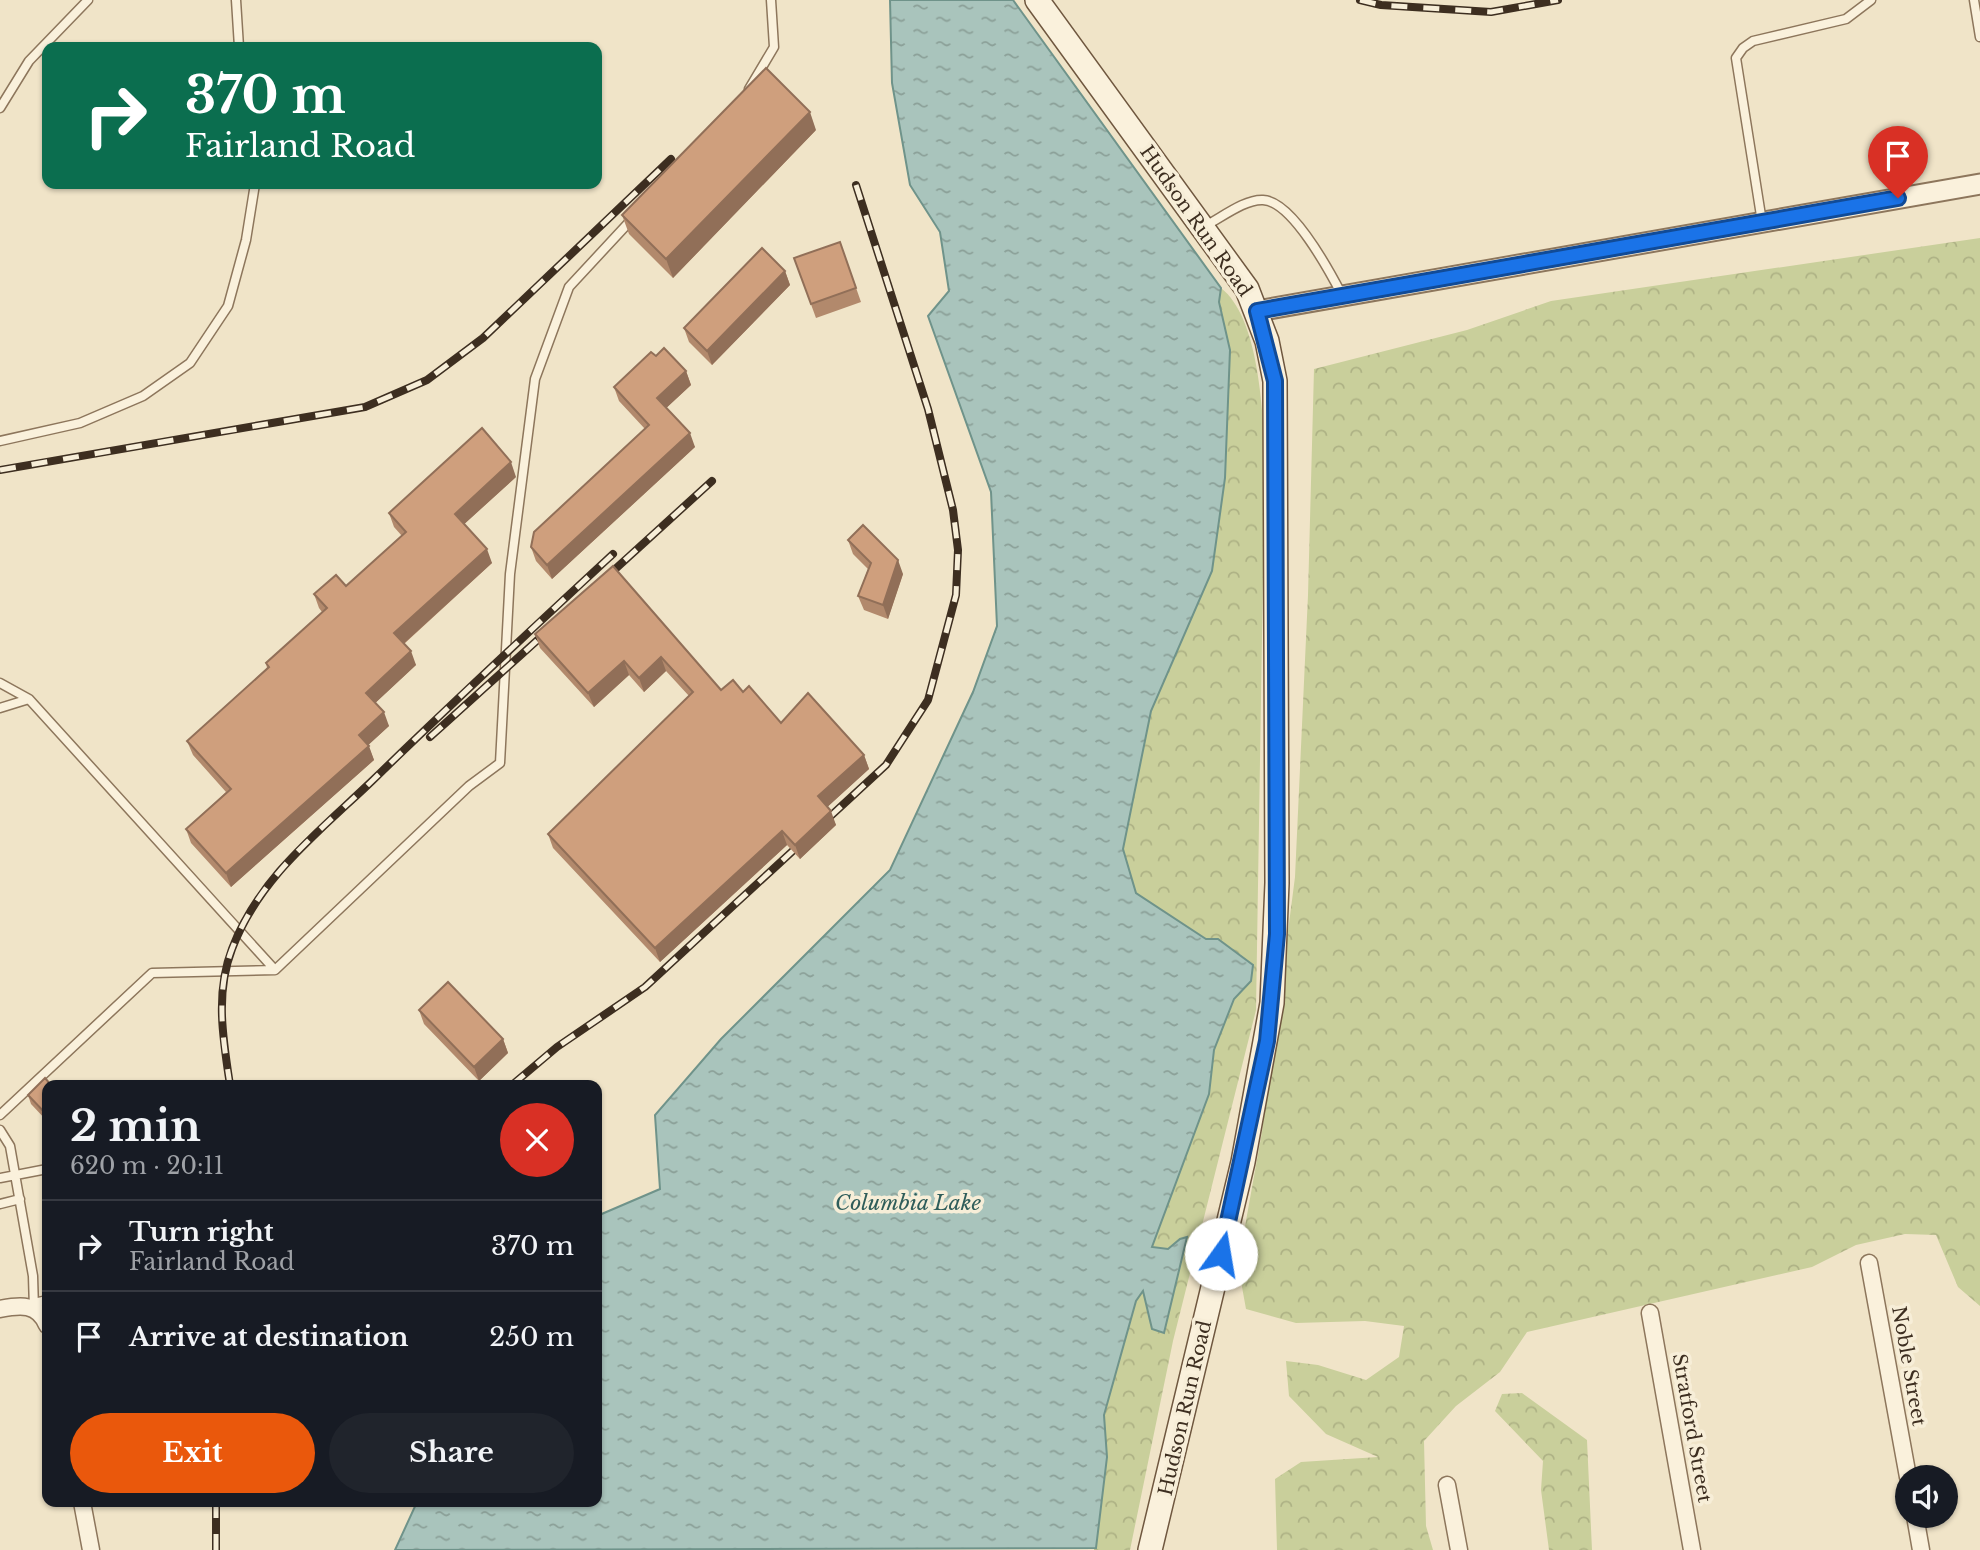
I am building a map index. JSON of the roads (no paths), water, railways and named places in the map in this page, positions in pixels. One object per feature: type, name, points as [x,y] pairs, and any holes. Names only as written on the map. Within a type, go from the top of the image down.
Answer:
[{"type":"main road","name":"Hudson Run Road","points":[[1037,0],[1247,289],[1257,311],[1275,381],[1277,883],[1272,1003],[1242,1162],[1150,1550]]},
{"type":"street","points":[[1257,311],[1980,184]]},
{"type":"street","name":"Noble Street","points":[[1869,1263],[1906,1465]]},
{"type":"street","points":[[0,1309],[20,1306],[42,1311]]},
{"type":"street","name":"Stratford Street","points":[[1650,1313],[1692,1550]]},
{"type":"street","points":[[1447,1485],[1459,1550]]},
{"type":"street","points":[[83,1507],[91,1550]]},
{"type":"street","points":[[1917,1528],[1921,1550]]},
{"type":"lane","points":[[47,42],[88,0]]},
{"type":"lane","points":[[236,0],[239,42]]},
{"type":"lane","points":[[741,100],[774,47],[771,0]]},
{"type":"lane","points":[[1762,222],[1736,58],[1743,48],[1753,41],[1846,19],[1871,0]]},
{"type":"lane","points":[[1974,0],[1980,37]]},
{"type":"lane","points":[[0,108],[29,61],[42,48]]},
{"type":"lane","points":[[0,441],[80,423],[144,396],[190,363],[228,306],[246,240],[254,189]]},
{"type":"lane","points":[[1203,228],[1252,201],[1265,200],[1276,205],[1316,249],[1342,295]]},
{"type":"lane","points":[[0,1115],[152,973],[275,970],[469,786],[500,763],[510,574],[535,379],[569,287],[642,209]]},
{"type":"lane","points":[[0,683],[29,699],[275,970]]},
{"type":"lane","points":[[0,708],[29,699]]},
{"type":"lane","points":[[0,1130],[10,1146],[33,1276],[42,1311]]},
{"type":"lane","points":[[0,1178],[42,1170]]},
{"type":"lane","points":[[0,1204],[20,1199]]},
{"type":"water","name":"Columbia Lake","points":[[890,0],[1013,0],[1221,288],[1219,302],[1230,350],[1225,478],[1212,571],[1151,711],[1123,849],[1136,893],[1206,939],[1218,939],[1253,965],[1251,981],[1234,999],[1214,1050],[1209,1094],[1152,1247],[1168,1249],[1187,1237],[1164,1333],[1152,1329],[1143,1291],[1136,1301],[1104,1415],[1107,1457],[1096,1548],[395,1550],[415,1507],[602,1507],[602,1214],[660,1189],[655,1115],[721,1039],[890,870],[973,692],[997,626],[991,492],[928,316],[949,291],[940,232],[910,185],[892,83]]},
{"type":"railway","points":[[1360,0],[1381,5],[1491,12],[1558,0]]},
{"type":"railway","points":[[0,470],[365,407],[427,380],[483,338],[671,159]]},
{"type":"railway","points":[[518,1080],[557,1047],[645,987],[886,765],[928,700],[956,595],[958,550],[953,510],[928,409],[856,185]]},
{"type":"railway","points":[[601,582],[712,481]]},
{"type":"railway","points":[[229,1080],[222,1016],[224,982],[232,949],[258,899],[312,837],[613,554]]},
{"type":"railway","points":[[430,737],[552,627]]},
{"type":"railway","points":[[216,1507],[216,1550]]}]
